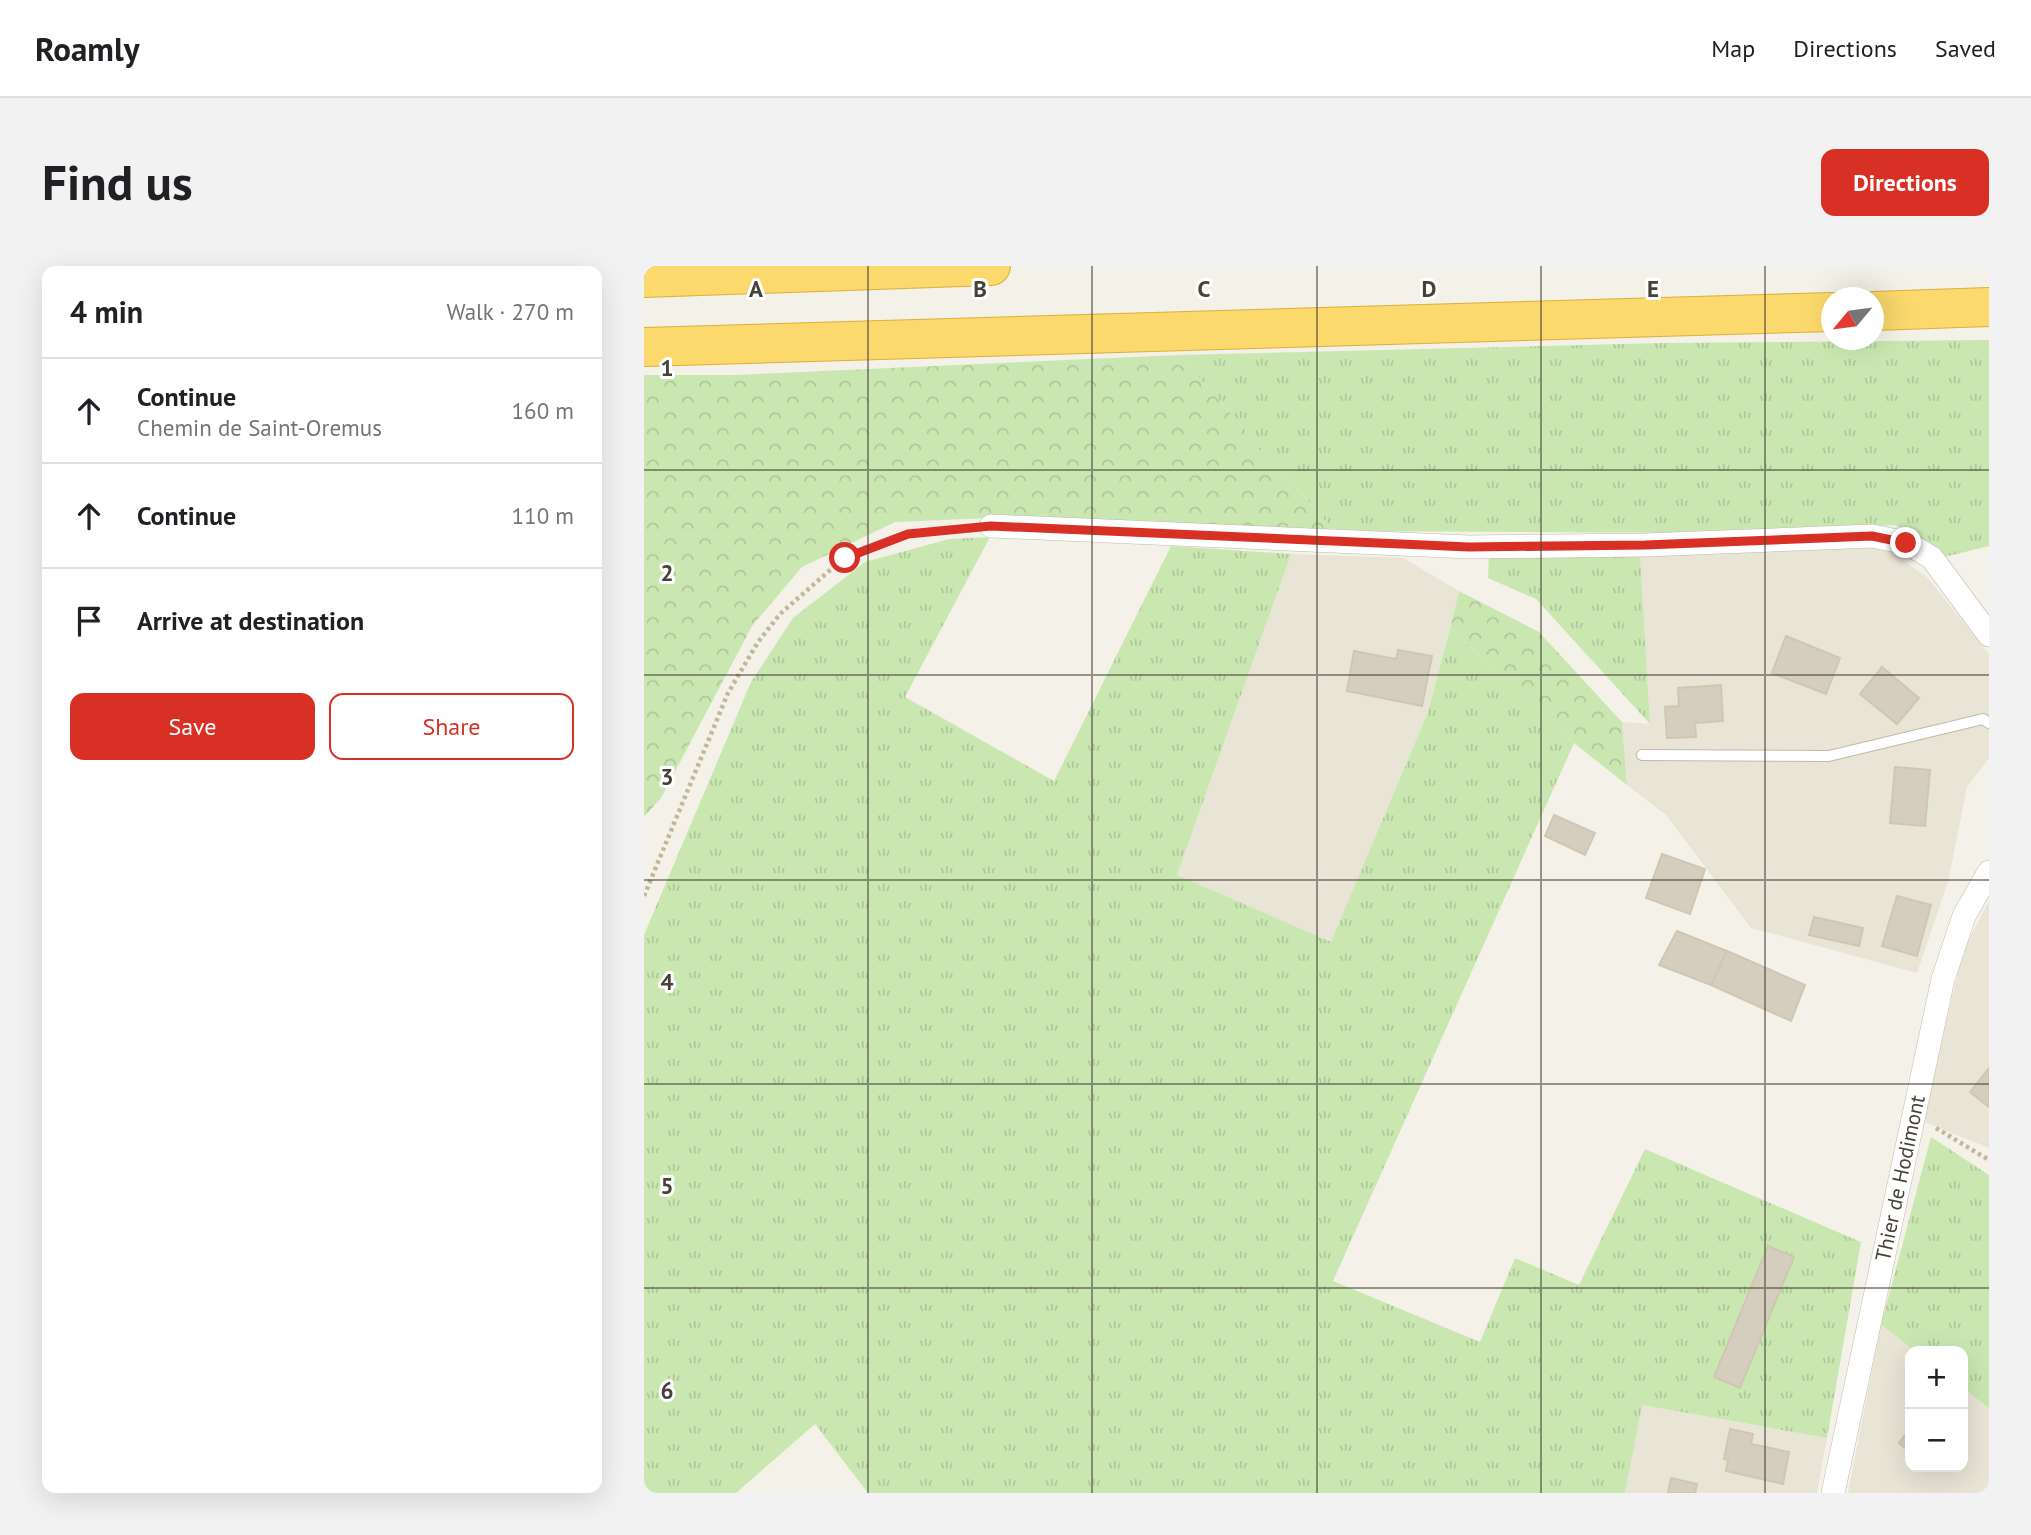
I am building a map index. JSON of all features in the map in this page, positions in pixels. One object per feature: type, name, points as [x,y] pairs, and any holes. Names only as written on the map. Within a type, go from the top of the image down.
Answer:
[{"type":"highway","points":[[644,278],[990,266]]},
{"type":"highway","points":[[1884,311],[1989,307]]},
{"type":"highway","points":[[644,347],[1821,312]]},
{"type":"street","points":[[991,526],[1469,547],[1645,545],[1872,536],[1906,543],[1932,558],[1989,635]]},
{"type":"street","name":"Thier de Hodimont","points":[[1833,1493],[1943,979],[1964,916],[1989,872]]},
{"type":"lane","points":[[1642,754],[1829,755],[1983,719],[1989,723]]},
{"type":"path","points":[[644,896],[729,693],[758,642],[780,614],[845,558],[908,534],[991,526]]},
{"type":"path","points":[[1914,1116],[1989,1160]]},
{"type":"shaded area","points":[[1883,547],[1927,577],[1989,654],[1989,758],[1967,787],[1948,882],[1917,973],[1751,928],[1666,815],[1627,785],[1622,722],[1650,724],[1640,553]]},
{"type":"shaded area","points":[[1291,554],[1403,558],[1459,591],[1428,712],[1331,943],[1177,875]]},
{"type":"shaded area","points":[[1989,901],[1989,1148],[1923,1121],[1963,951]]},
{"type":"shaded area","points":[[1881,1325],[1908,1346],[1905,1346],[1905,1472],[1968,1472],[1968,1392],[1989,1408],[1989,1493],[1848,1493]]},
{"type":"shaded area","points":[[1641,1405],[1827,1438],[1817,1493],[1625,1493]]},
{"type":"green space","points":[[1989,340],[1989,546],[1945,557],[1896,525],[1737,533],[1334,531],[1179,355],[1821,342],[1821,350],[1884,350],[1884,341]]},
{"type":"green space","points":[[1179,355],[1334,531],[990,518],[895,522],[802,567],[752,626],[661,798],[644,817],[644,375],[735,375]]},
{"type":"green space","points":[[990,537],[905,697],[1054,781],[1171,546],[1291,554],[1177,875],[1331,942],[1428,712],[1450,628],[1574,743],[1333,1281],[1480,1342],[1515,1258],[1579,1285],[1645,1149],[1861,1242],[1827,1438],[1642,1405],[1625,1493],[868,1493],[815,1424],[736,1493],[644,1493],[644,935],[751,682],[793,618],[865,562],[949,539]]},
{"type":"green space","points":[[1640,553],[1650,724],[1536,599],[1488,578],[1489,555]]},
{"type":"green space","points":[[1459,591],[1539,632],[1622,722],[1627,785],[1574,743],[1450,628]]},
{"type":"green space","points":[[1931,1137],[1989,1175],[1989,1408],[1968,1392],[1968,1346],[1908,1346],[1881,1325]]},
{"type":"building","points":[[1786,636],[1840,658],[1826,694],[1772,673]]},
{"type":"building","points":[[1398,650],[1432,656],[1422,706],[1347,691],[1354,651],[1396,659]]},
{"type":"building","points":[[1882,667],[1919,698],[1897,724],[1860,694]]},
{"type":"building","points":[[1721,685],[1723,721],[1695,723],[1696,737],[1667,738],[1665,707],[1679,706],[1678,688]]},
{"type":"building","points":[[1895,767],[1930,770],[1925,826],[1890,823]]},
{"type":"building","points":[[1554,815],[1595,833],[1585,855],[1545,836]]},
{"type":"building","points":[[1662,854],[1705,869],[1690,914],[1646,898]]},
{"type":"building","points":[[1897,896],[1931,905],[1917,956],[1882,946]]},
{"type":"building","points":[[1814,917],[1863,928],[1859,946],[1809,935]]},
{"type":"building","points":[[1677,931],[1727,951],[1711,985],[1659,965]]},
{"type":"building","points":[[1727,951],[1805,985],[1791,1021],[1711,985]]},
{"type":"building","points":[[1989,1068],[1989,1107],[1970,1092]]},
{"type":"building","points":[[1768,1246],[1794,1257],[1740,1388],[1714,1377]]},
{"type":"building","points":[[1730,1429],[1753,1434],[1751,1444],[1789,1452],[1783,1484],[1726,1471],[1728,1460],[1724,1459]]},
{"type":"building","points":[[1905,1435],[1905,1448],[1899,1443]]},
{"type":"building","points":[[1671,1478],[1697,1484],[1695,1493],[1668,1493]]},
{"type":"route","points":[[845,558],[908,534],[991,526],[1469,547],[1645,545],[1872,536],[1906,543]]}]
